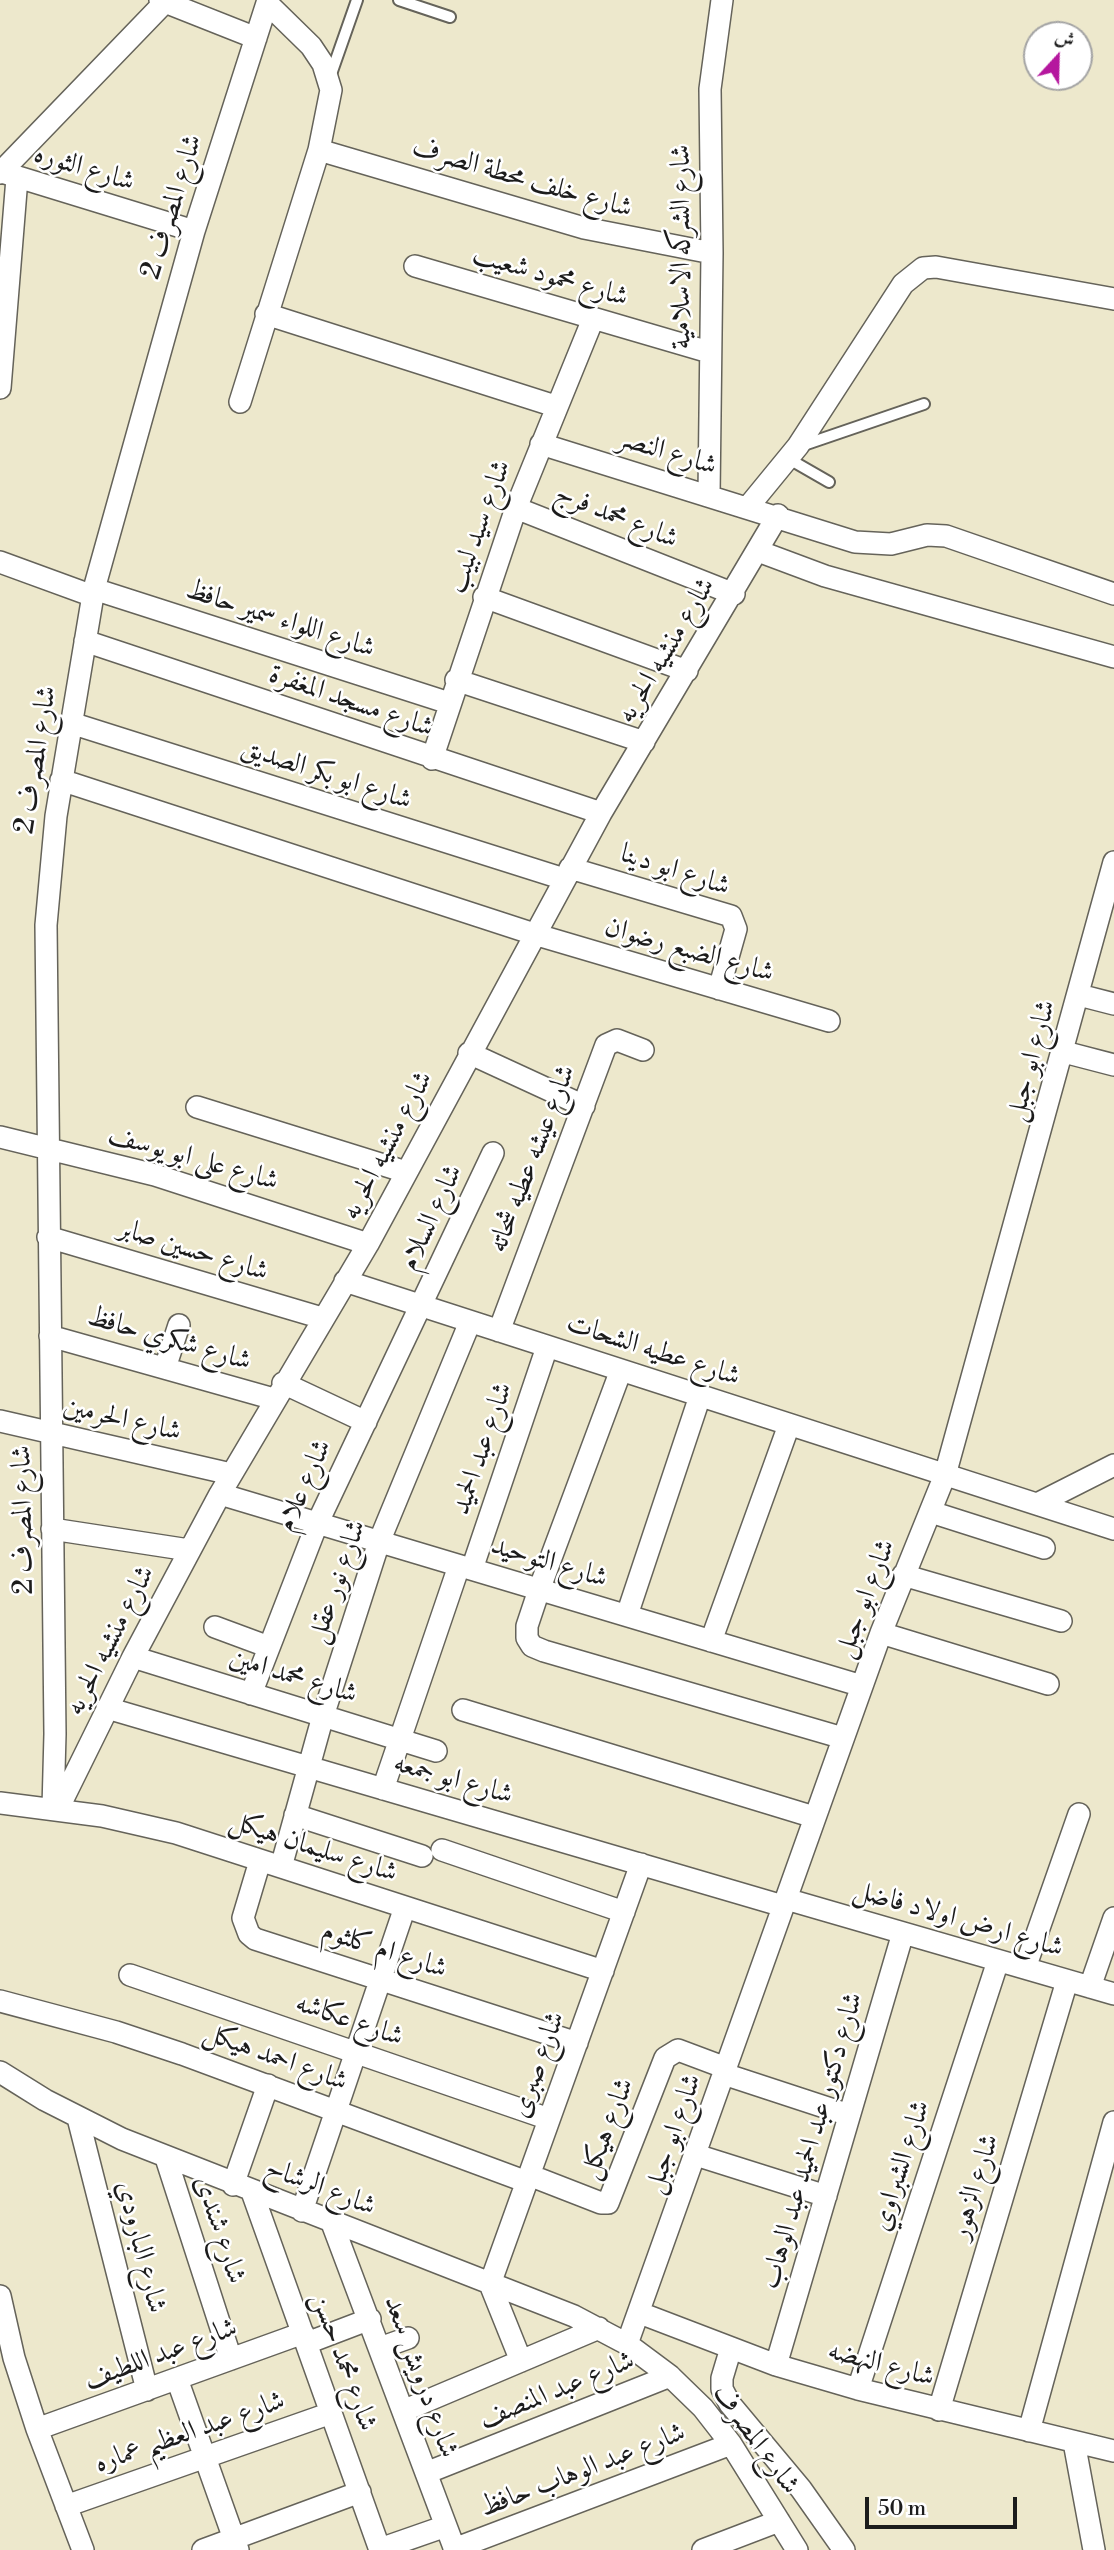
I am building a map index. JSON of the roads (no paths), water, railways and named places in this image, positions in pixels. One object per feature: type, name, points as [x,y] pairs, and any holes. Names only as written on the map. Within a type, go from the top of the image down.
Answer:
[{"type":"street","name":"شارع الشركه الاسلامية","points":[[709,495],[712,253],[710,89],[722,0]]},
{"type":"street","points":[[0,388],[5,173],[162,1],[256,38]]},
{"type":"street","points":[[240,402],[319,150],[328,109],[329,81],[311,46],[268,1]]},
{"type":"street","name":"شارع المصرف 2","points":[[55,1808],[46,925],[61,780],[93,593],[194,231],[268,1]]},
{"type":"street","name":"شارع خلف محطة الصرف","points":[[319,150],[584,228],[712,253]]},
{"type":"street","name":"شارع الثوره","points":[[5,173],[194,231]]},
{"type":"street","name":"شارع محمود شعيب","points":[[415,266],[709,352]]},
{"type":"street","points":[[748,507],[793,453],[904,284],[923,268],[936,267],[1114,299]]},
{"type":"street","points":[[266,314],[555,406]]},
{"type":"street","name":"شارع سيد لبيب","points":[[432,759],[456,680],[516,508],[555,406],[593,319]]},
{"type":"street","name":"شارع النصر","points":[[541,444],[873,545],[891,544],[927,535],[946,536],[1114,594]]},
{"type":"street","name":"شارع محمد فرج","points":[[516,508],[734,594]]},
{"type":"street","name":"شارع منشيه الحريه","points":[[55,1808],[189,1549],[279,1391],[368,1244],[601,813],[734,594],[778,516]]},
{"type":"street","points":[[758,551],[825,576],[1114,657]]},
{"type":"street","name":"شارع اللواء سمير حافظ","points":[[0,562],[449,703]]},
{"type":"street","points":[[484,597],[687,671]]},
{"type":"street","name":"شارع مسجد المغفرة","points":[[85,641],[432,759],[601,813]]},
{"type":"street","points":[[456,680],[644,742]]},
{"type":"street","name":"شارع ابو بكر الصديق","points":[[71,723],[567,874]]},
{"type":"street","name":"شارع الضبع رضوان","points":[[61,780],[534,934],[829,1021]]},
{"type":"street","name":"شارع ابو جبل","points":[[627,2344],[881,1633],[944,1475],[1064,1052],[1114,864]]},
{"type":"street","name":"شارع ابو دينا","points":[[567,874],[731,916],[736,929],[719,989]]},
{"type":"street","points":[[1079,995],[1114,1004]]},
{"type":"street","name":"شارع عيشه عطيه شحاته","points":[[499,1331],[606,1045],[617,1040],[643,1050]]},
{"type":"street","points":[[1064,1052],[1114,1065]]},
{"type":"street","points":[[469,1053],[584,1106]]},
{"type":"street","points":[[197,1107],[406,1172]]},
{"type":"street","name":"شارع على ابو يوسف","points":[[0,1137],[169,1179],[368,1244]]},
{"type":"street","name":"شارع السلام","points":[[421,1307],[493,1153]]},
{"type":"street","name":"شارع حسين صابر","points":[[48,1237],[322,1318]]},
{"type":"street","name":"شارع عطيه الشحات","points":[[345,1281],[1114,1529]]},
{"type":"street","name":"شارع علام","points":[[251,1694],[317,1524],[421,1307]]},
{"type":"street","name":"شارع نور عقل","points":[[281,1867],[323,1716],[379,1542],[470,1322]]},
{"type":"street","points":[[165,1368],[179,1325]]},
{"type":"street","name":"شارع شكري حافظ","points":[[50,1336],[165,1368],[279,1391],[366,1422]]},
{"type":"street","name":"شارع عبد الحميد","points":[[383,1788],[547,1347]]},
{"type":"street","points":[[621,1370],[539,1590],[527,1626],[527,1639],[532,1646],[843,1738]]},
{"type":"street","points":[[626,1615],[699,1396]]},
{"type":"street","name":"شارع الحرمين","points":[[0,1421],[231,1474]]},
{"type":"street","points":[[711,1641],[789,1425]]},
{"type":"street","points":[[1037,1504],[1114,1465]]},
{"type":"street","name":"شارع التوحيد","points":[[220,1494],[862,1686]]},
{"type":"street","points":[[931,1512],[1044,1548]]},
{"type":"street","points":[[52,1529],[189,1549]]},
{"type":"street","points":[[903,1576],[1061,1621]]},
{"type":"street","points":[[215,1628],[269,1647]]},
{"type":"street","points":[[881,1633],[1048,1684]]},
{"type":"street","name":"شارع محمد امين","points":[[133,1657],[436,1751]]},
{"type":"street","name":"شارع ابو جمعه","points":[[107,1707],[641,1864],[785,1903]]},
{"type":"street","points":[[463,1710],[814,1817]]},
{"type":"street","name":"شارع سليمان هيكل","points":[[0,1802],[55,1808],[151,1827],[603,1970]]},
{"type":"street","points":[[1025,1968],[1079,1814]]},
{"type":"street","points":[[295,1815],[432,1853],[624,1912]]},
{"type":"street","name":"شارع ام كلثوم","points":[[260,1861],[243,1918],[248,1934],[255,1939],[577,2043]]},
{"type":"street","name":"شارع صبرى","points":[[490,2284],[641,1864]]},
{"type":"street","name":"شارع ارض اولاد فاضل","points":[[785,1903],[903,1933],[1114,1994]]},
{"type":"street","points":[[302,2211],[405,1907]]},
{"type":"street","points":[[1090,1987],[1114,1918]]},
{"type":"street","name":"شارع دكتور عبد الحميد عبد الوهاب","points":[[776,2365],[903,1933]]},
{"type":"street","name":"شارع الشبراوي","points":[[858,2389],[998,1961]]},
{"type":"street","name":"شارع عكاشه","points":[[130,1975],[549,2119]]},
{"type":"street","name":"شارع الزهور","points":[[939,2410],[1067,1981]]},
{"type":"street","name":"شارع احمد هيكل","points":[[0,2001],[117,2032],[528,2179]]},
{"type":"street","name":"شارع هيكل","points":[[528,2179],[608,2203],[665,2058],[678,2050],[725,2071]]},
{"type":"street","points":[[725,2071],[849,2115]]},
{"type":"street","name":"شارع الرشاح","points":[[0,2072],[78,2118],[166,2158],[490,2284],[599,2328],[627,2344]]},
{"type":"street","points":[[243,2188],[268,2085]]},
{"type":"street","name":"شارع البارودي","points":[[78,2118],[147,2390]]},
{"type":"street","points":[[1029,2431],[1114,2123]]},
{"type":"street","points":[[696,2155],[826,2196]]},
{"type":"street","name":"شارع شندى","points":[[166,2158],[231,2359]]},
{"type":"street","name":"شارع محمد حسن","points":[[243,2188],[305,2338],[380,2549]]},
{"type":"street","name":"شارع درويش سعد","points":[[332,2223],[454,2550]]},
{"type":"street","points":[[490,2284],[521,2361]]},
{"type":"street","points":[[0,2296],[14,2358],[37,2429],[83,2550]]},
{"type":"street","name":"شارع النهضه","points":[[640,2313],[776,2365],[858,2389],[1114,2451]]},
{"type":"street","name":"شارع عبد اللطيف","points":[[37,2429],[231,2359],[370,2319]]},
{"type":"street","points":[[403,2411],[599,2328]]},
{"type":"street","points":[[380,2348],[408,2339]]},
{"type":"street","name":"شارع المصرف","points":[[627,2344],[670,2376],[703,2408],[731,2445],[797,2550]]},
{"type":"street","points":[[730,2348],[722,2378],[722,2389],[730,2404],[801,2489],[844,2550]]},
{"type":"street","name":"شارع عبد المنصف","points":[[426,2473],[670,2376]]},
{"type":"street","points":[[177,2379],[236,2544]]},
{"type":"street","name":"شارع عبد العظيم عماره","points":[[66,2506],[331,2413]]},
{"type":"street","points":[[1074,2442],[1094,2550]]},
{"type":"street","name":"شارع عبد الوهاب حافظ","points":[[454,2550],[731,2445]]},
{"type":"street","points":[[204,2550],[236,2544],[360,2492]]},
{"type":"street","points":[[703,2550],[779,2521]]},
{"type":"street","points":[[380,2549],[446,2526]]},
{"type":"lane","points":[[329,81],[357,0]]},
{"type":"lane","points":[[400,0],[450,17]]},
{"type":"lane","points":[[793,453],[924,404]]},
{"type":"lane","points":[[793,453],[829,482]]}]
